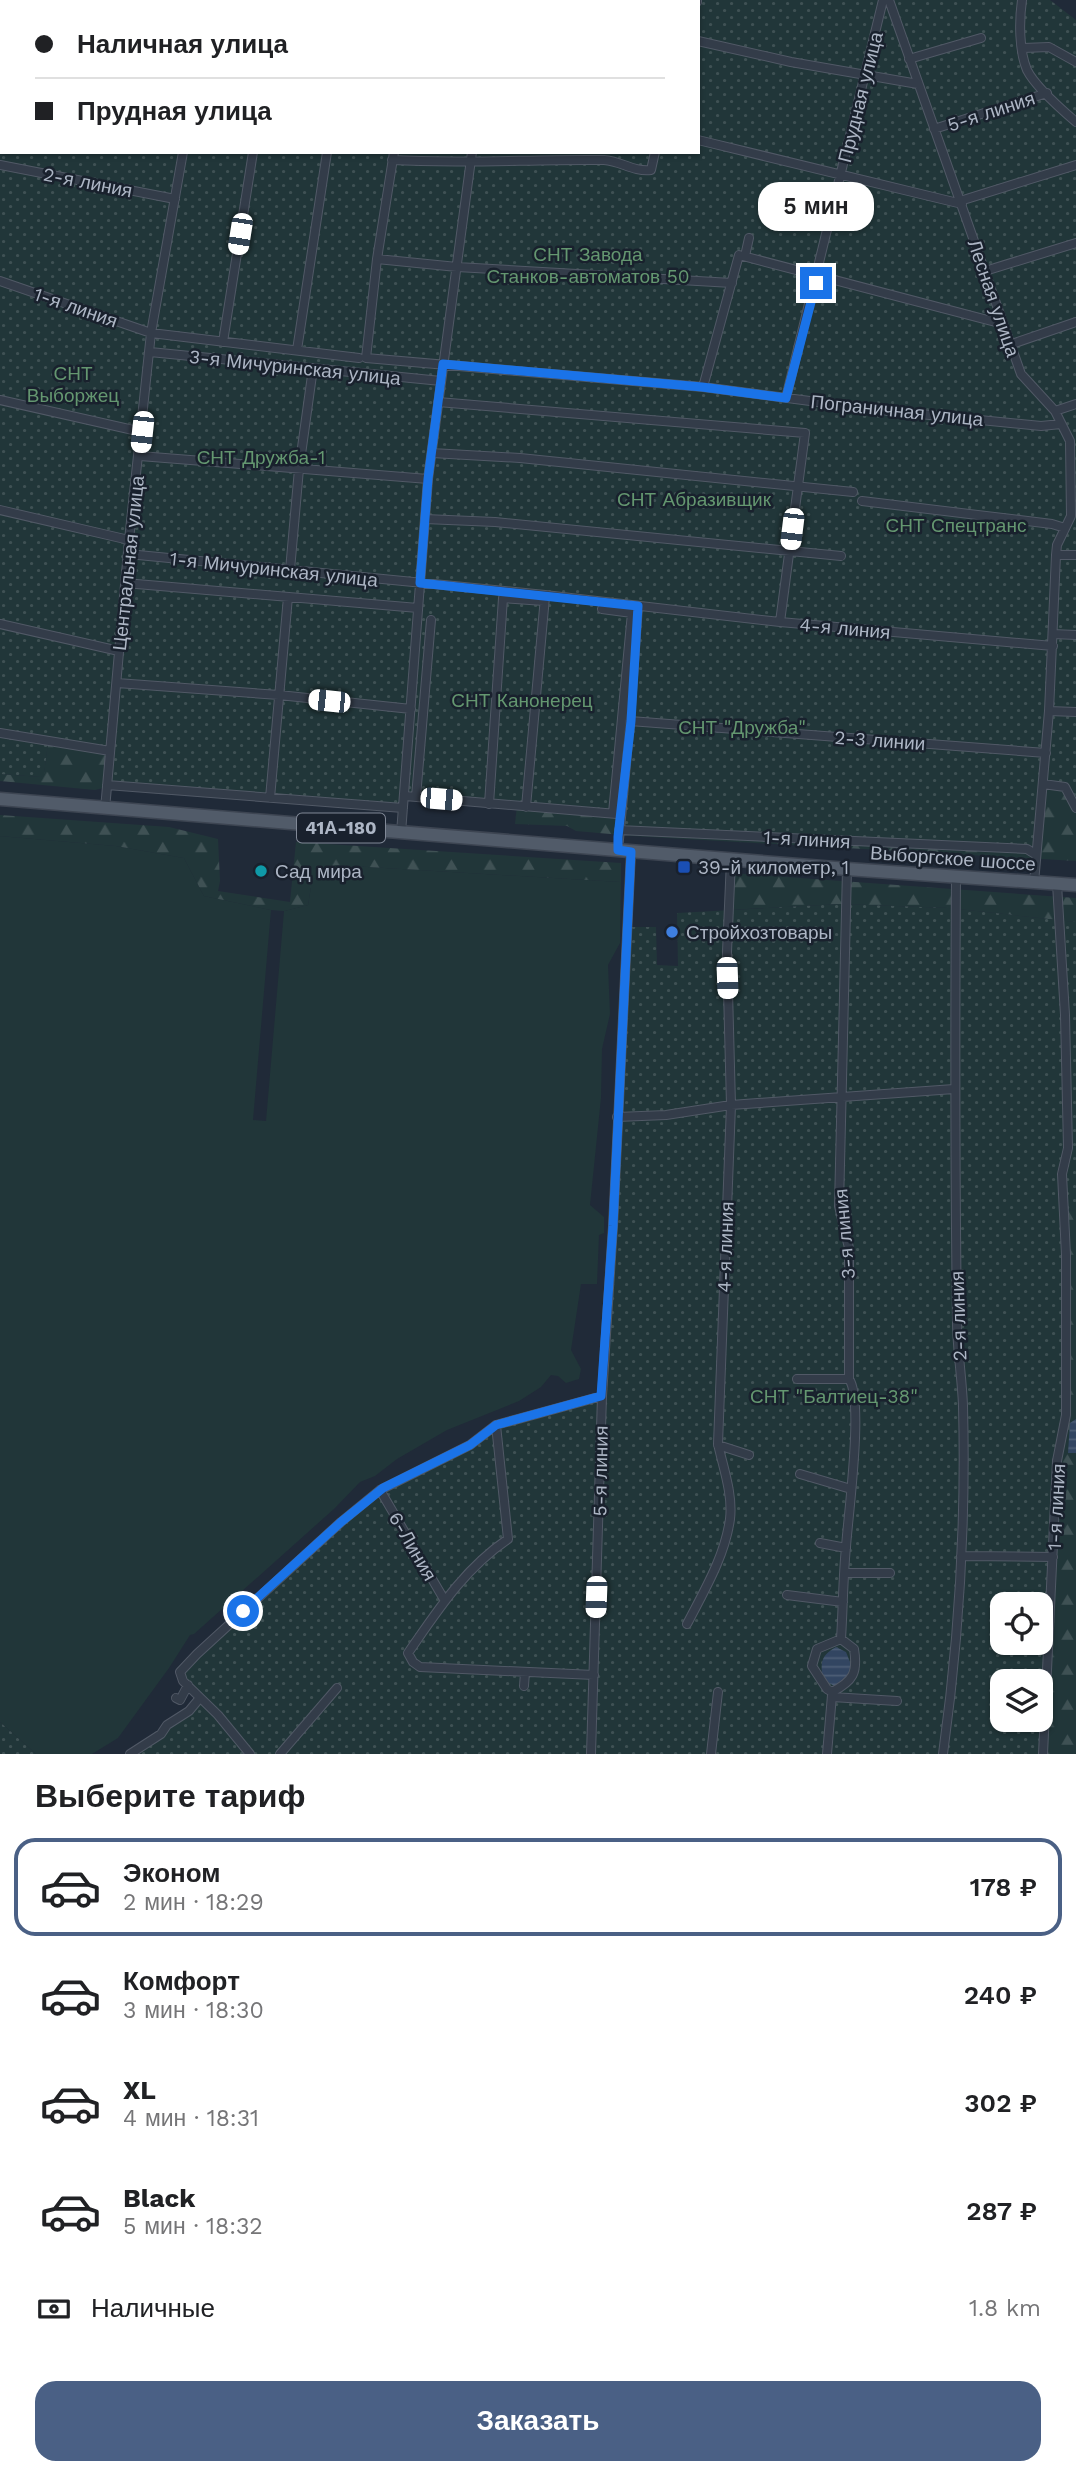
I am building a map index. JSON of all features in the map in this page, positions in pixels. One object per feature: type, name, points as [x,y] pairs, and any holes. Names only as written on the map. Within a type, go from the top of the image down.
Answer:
[{"type":"main road","name":"41А-180","points":[[0,799],[624,851]]},
{"type":"main road","name":"Выборгское шоссе","points":[[624,851],[1076,885]]},
{"type":"street","name":"Прудная улица","points":[[786,398],[883,0]]},
{"type":"street","name":"Лесная улица","points":[[889,0],[1009,345],[1021,374],[1055,411],[1070,442],[1073,484],[1071,516],[1057,545],[1049,711],[1034,883]]},
{"type":"street","points":[[1022,0],[1020,20],[1027,69],[1076,122]]},
{"type":"street","points":[[909,59],[981,38]]},
{"type":"street","points":[[700,41],[791,62],[918,84]]},
{"type":"street","points":[[1023,48],[1049,47],[1076,62]]},
{"type":"street","name":"5-я линия","points":[[934,129],[1047,93]]},
{"type":"street","points":[[700,141],[841,176],[961,202],[1076,165]]},
{"type":"street","name":"Центральная улица","points":[[105,809],[151,333],[183,154]]},
{"type":"street","points":[[223,342],[253,154]]},
{"type":"street","points":[[297,351],[327,154]]},
{"type":"street","points":[[401,833],[428,479],[472,154]]},
{"type":"street","points":[[363,358],[393,156],[471,162],[609,160],[639,171],[651,170],[655,154]]},
{"type":"street","name":"2-я линия","points":[[0,165],[175,199]]},
{"type":"street","points":[[703,387],[749,237]]},
{"type":"street","points":[[985,271],[1076,243]]},
{"type":"street","points":[[742,256],[1003,324]]},
{"type":"street","points":[[377,259],[457,267],[733,283]]},
{"type":"street","name":"1-я линия","points":[[0,281],[151,333],[297,351],[443,364]]},
{"type":"street","points":[[1009,345],[1076,322]]},
{"type":"street","name":"3-я Мичуринская улица","points":[[150,352],[441,381]]},
{"type":"street","name":"Пограничная улица","points":[[443,364],[703,387],[879,410],[1041,426],[1061,424]]},
{"type":"street","points":[[290,570],[299,469],[313,369]]},
{"type":"street","points":[[0,400],[142,432]]},
{"type":"street","points":[[438,402],[805,433],[780,622]]},
{"type":"street","points":[[1055,411],[1076,404]]},
{"type":"street","points":[[432,453],[520,458],[853,492]]},
{"type":"street","points":[[140,456],[428,479]]},
{"type":"street","points":[[862,501],[1052,524],[1065,528]]},
{"type":"street","points":[[0,510],[129,540]]},
{"type":"street","points":[[425,519],[495,522],[841,556]]},
{"type":"street","name":"1-я Мичуринская улица","points":[[128,554],[545,598]]},
{"type":"street","points":[[1056,555],[1076,555]]},
{"type":"street","points":[[125,583],[418,608]]},
{"type":"street","points":[[270,798],[288,597]]},
{"type":"street","points":[[489,804],[503,598],[545,598],[526,807]]},
{"type":"street","name":"4-я линия","points":[[545,598],[1053,646]]},
{"type":"street","points":[[616,814],[631,721],[638,606]]},
{"type":"street","points":[[602,609],[632,613],[616,814]]},
{"type":"street","points":[[416,797],[431,620]]},
{"type":"street","points":[[0,624],[120,650]]},
{"type":"street","points":[[1053,634],[1076,635]]},
{"type":"street","points":[[117,683],[279,695],[411,709]]},
{"type":"street","points":[[1049,711],[1076,712]]},
{"type":"street","name":"2-3 линии","points":[[631,721],[1046,752]]},
{"type":"street","points":[[0,733],[110,751]]},
{"type":"street","points":[[107,785],[403,808]]},
{"type":"street","points":[[1043,785],[1065,786],[1076,808]]},
{"type":"street","points":[[405,796],[616,814]]},
{"type":"street","name":"5-я линия","points":[[591,1754],[601,1396],[613,1226],[617,1117],[624,851],[616,814]]},
{"type":"street","name":"1-я линия","points":[[619,831],[1027,849],[1035,854]]},
{"type":"street","name":"4-я линия","points":[[687,1624],[716,1566],[730,1519],[729,1498],[718,1445],[731,1105],[727,952],[732,860]]},
{"type":"street","name":"3-я линия","points":[[841,1639],[855,1409],[853,1385],[849,1379],[849,1248],[839,1206],[848,869]]},
{"type":"street","name":"2-я линия","points":[[943,1754],[954,1660],[961,1556],[963,1404],[957,1334],[954,1089],[956,877]]},
{"type":"street","name":"1-я линия","points":[[1043,1754],[1057,1461],[1066,1415],[1066,1255],[1062,1174],[1072,1148],[1057,884]]},
{"type":"street","points":[[617,1117],[666,1115],[731,1105],[954,1089]]},
{"type":"street","points":[[797,1379],[849,1379]]},
{"type":"street","points":[[250,1754],[218,1715],[183,1681],[180,1672],[191,1660],[341,1522],[380,1490],[470,1445],[496,1425],[601,1396]]},
{"type":"street","points":[[496,1425],[508,1539],[484,1556],[445,1601],[408,1653],[420,1667],[594,1675]]},
{"type":"street","points":[[718,1445],[749,1455]]},
{"type":"street","points":[[800,1475],[851,1489]]},
{"type":"street","name":"6-Линия","points":[[380,1490],[445,1601]]},
{"type":"street","points":[[820,1543],[846,1548]]},
{"type":"street","points":[[961,1556],[1053,1557]]},
{"type":"street","points":[[844,1573],[890,1573]]},
{"type":"street","points":[[788,1595],[843,1602]]},
{"type":"street","points":[[827,1754],[832,1695],[812,1667],[817,1649],[841,1639],[854,1649],[857,1664],[847,1684],[832,1695]]},
{"type":"street","points":[[524,1686],[525,1672]]},
{"type":"street","points":[[176,1698],[180,1700],[191,1688]]},
{"type":"street","points":[[280,1754],[337,1688]]},
{"type":"street","points":[[711,1754],[718,1692]]},
{"type":"street","points":[[832,1695],[897,1701]]},
{"type":"street","points":[[130,1754],[161,1734],[167,1725],[188,1711],[199,1699]]},
{"type":"green space","points":[[700,0],[1050,0],[1076,20],[1076,808],[1065,787],[1043,786],[1036,853],[619,830],[620,814],[405,795],[403,807],[105,785],[110,753],[48,743],[44,774],[41,777],[0,774],[0,154],[700,154]]},
{"type":"green space","points":[[48,743],[110,753],[103,788],[95,790],[0,781],[0,774],[41,777],[44,773]]},
{"type":"green space","points":[[1043,785],[1065,787],[1076,808],[1076,861],[633,836],[576,831],[567,826],[515,824],[517,806]]},
{"type":"green space","points":[[0,815],[169,827],[218,839],[218,891],[290,902],[296,842],[621,863],[621,882],[335,865],[312,880],[308,905],[284,911],[271,910],[204,896],[184,858],[116,846],[0,836]]},
{"type":"green space","points":[[0,836],[116,846],[184,858],[204,896],[271,910],[253,1120],[266,1121],[284,911],[308,905],[312,880],[335,865],[621,882],[620,943],[608,965],[610,1014],[602,1049],[601,1098],[590,1205],[604,1217],[604,1233],[599,1235],[597,1284],[581,1284],[571,1350],[581,1369],[579,1379],[566,1383],[558,1376],[551,1375],[541,1387],[519,1401],[447,1430],[397,1459],[375,1476],[360,1482],[335,1508],[190,1635],[118,1738],[92,1754],[36,1754],[0,1722]]},
{"type":"green space","points":[[731,873],[1076,898],[1076,922],[949,908],[841,904],[728,910]]},
{"type":"green space","name":"СНТ \"Балтиец-38\"","points":[[841,904],[949,908],[1076,922],[1076,1210],[1064,1211],[1065,1417],[1057,1464],[1051,1592],[990,1592],[990,1655],[1048,1655],[1047,1669],[990,1669],[990,1732],[1044,1732],[1043,1754],[130,1754],[200,1698],[180,1672],[380,1490],[471,1445],[496,1425],[601,1396],[628,927],[656,927],[657,965],[678,966],[677,913]]},
{"type":"green space","points":[[1076,1210],[1076,1419],[1068,1453],[1076,1453],[1076,1754],[1043,1754],[1044,1732],[1053,1732],[1053,1669],[1046,1669],[1047,1655],[1053,1655],[1053,1592],[1049,1592],[1064,1211]]},
{"type":"green space","points":[[0,1722],[36,1754],[0,1754]]},
{"type":"water","points":[[1076,1419],[1076,1453],[1068,1453],[1070,1423]]},
{"type":"water","points":[[836,1647],[846,1652],[852,1667],[846,1682],[834,1686],[823,1679],[822,1664],[827,1653]]},
{"type":"place","name":"39-й километр, 1","points":[[684,867]]},
{"type":"place","name":"Сад мира","points":[[261,871]]},
{"type":"place","name":"Стройхозтовары","points":[[672,932]]},
{"type":"route","points":[[243,1611],[341,1522],[383,1488],[470,1445],[496,1425],[601,1396],[613,1226],[631,852],[618,850],[618,837],[631,721],[638,606],[420,583],[428,479],[443,364],[702,387],[786,398],[816,283]]},
{"type":"park label","name":"СНТ Завода Станков-автоматов 50","points":[[588,265]]},
{"type":"park label","name":"СНТ Выборжец","points":[[73,384]]},
{"type":"park label","name":"СНТ Дружба-1","points":[[261,457]]},
{"type":"park label","name":"СНТ Абразивщик","points":[[694,499]]},
{"type":"park label","name":"СНТ Спецтранс","points":[[956,525]]},
{"type":"park label","name":"СНТ Канонерец","points":[[522,700]]},
{"type":"park label","name":"СНТ \"Дружба\"","points":[[742,727]]}]
